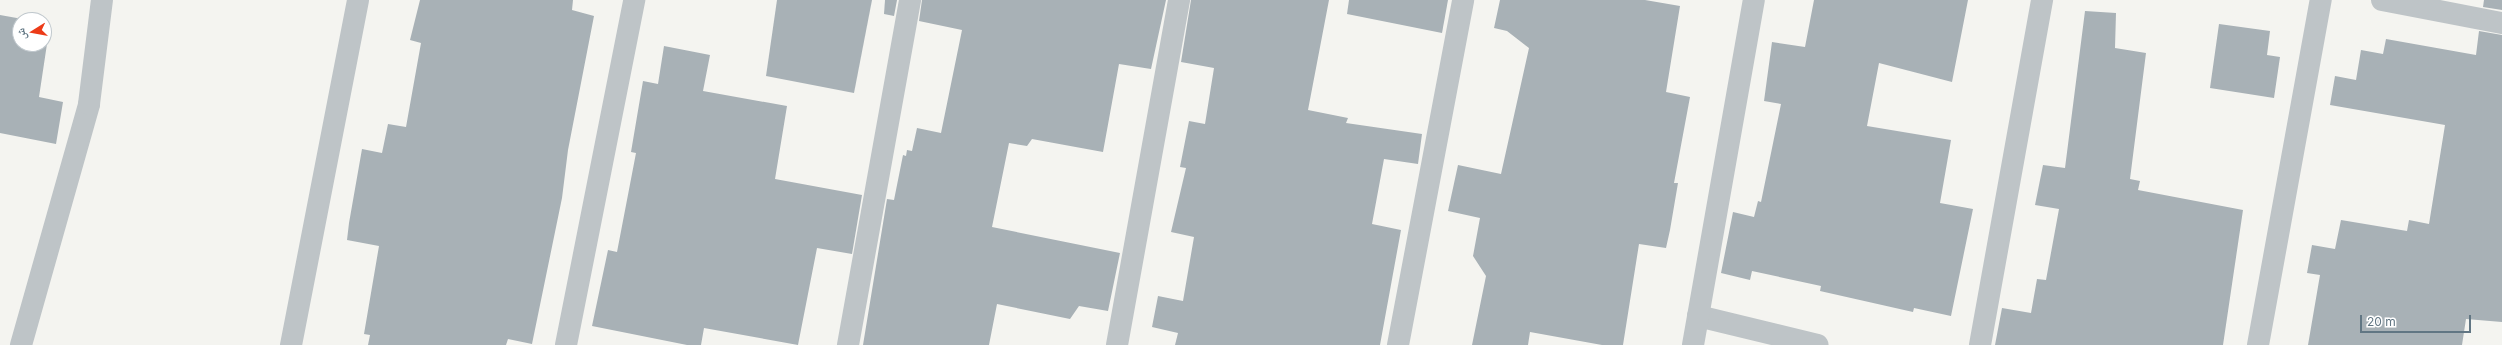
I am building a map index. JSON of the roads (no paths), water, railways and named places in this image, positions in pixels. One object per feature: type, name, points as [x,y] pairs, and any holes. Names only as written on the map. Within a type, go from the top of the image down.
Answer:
[{"type":"street","points":[[21,345],[89,104],[102,0]]},
{"type":"street","points":[[291,345],[358,0]]},
{"type":"street","points":[[566,345],[634,0]]},
{"type":"street","points":[[848,345],[910,0]]},
{"type":"street","points":[[1116,345],[1179,0]]},
{"type":"street","points":[[1398,345],[1463,0]]},
{"type":"street","points":[[1693,345],[1754,0]]},
{"type":"street","points":[[1980,345],[2042,0]]},
{"type":"street","points":[[2258,345],[2321,0]]},
{"type":"street","points":[[2382,0],[2502,22]]},
{"type":"street","points":[[1698,316],[1818,345]]}]
